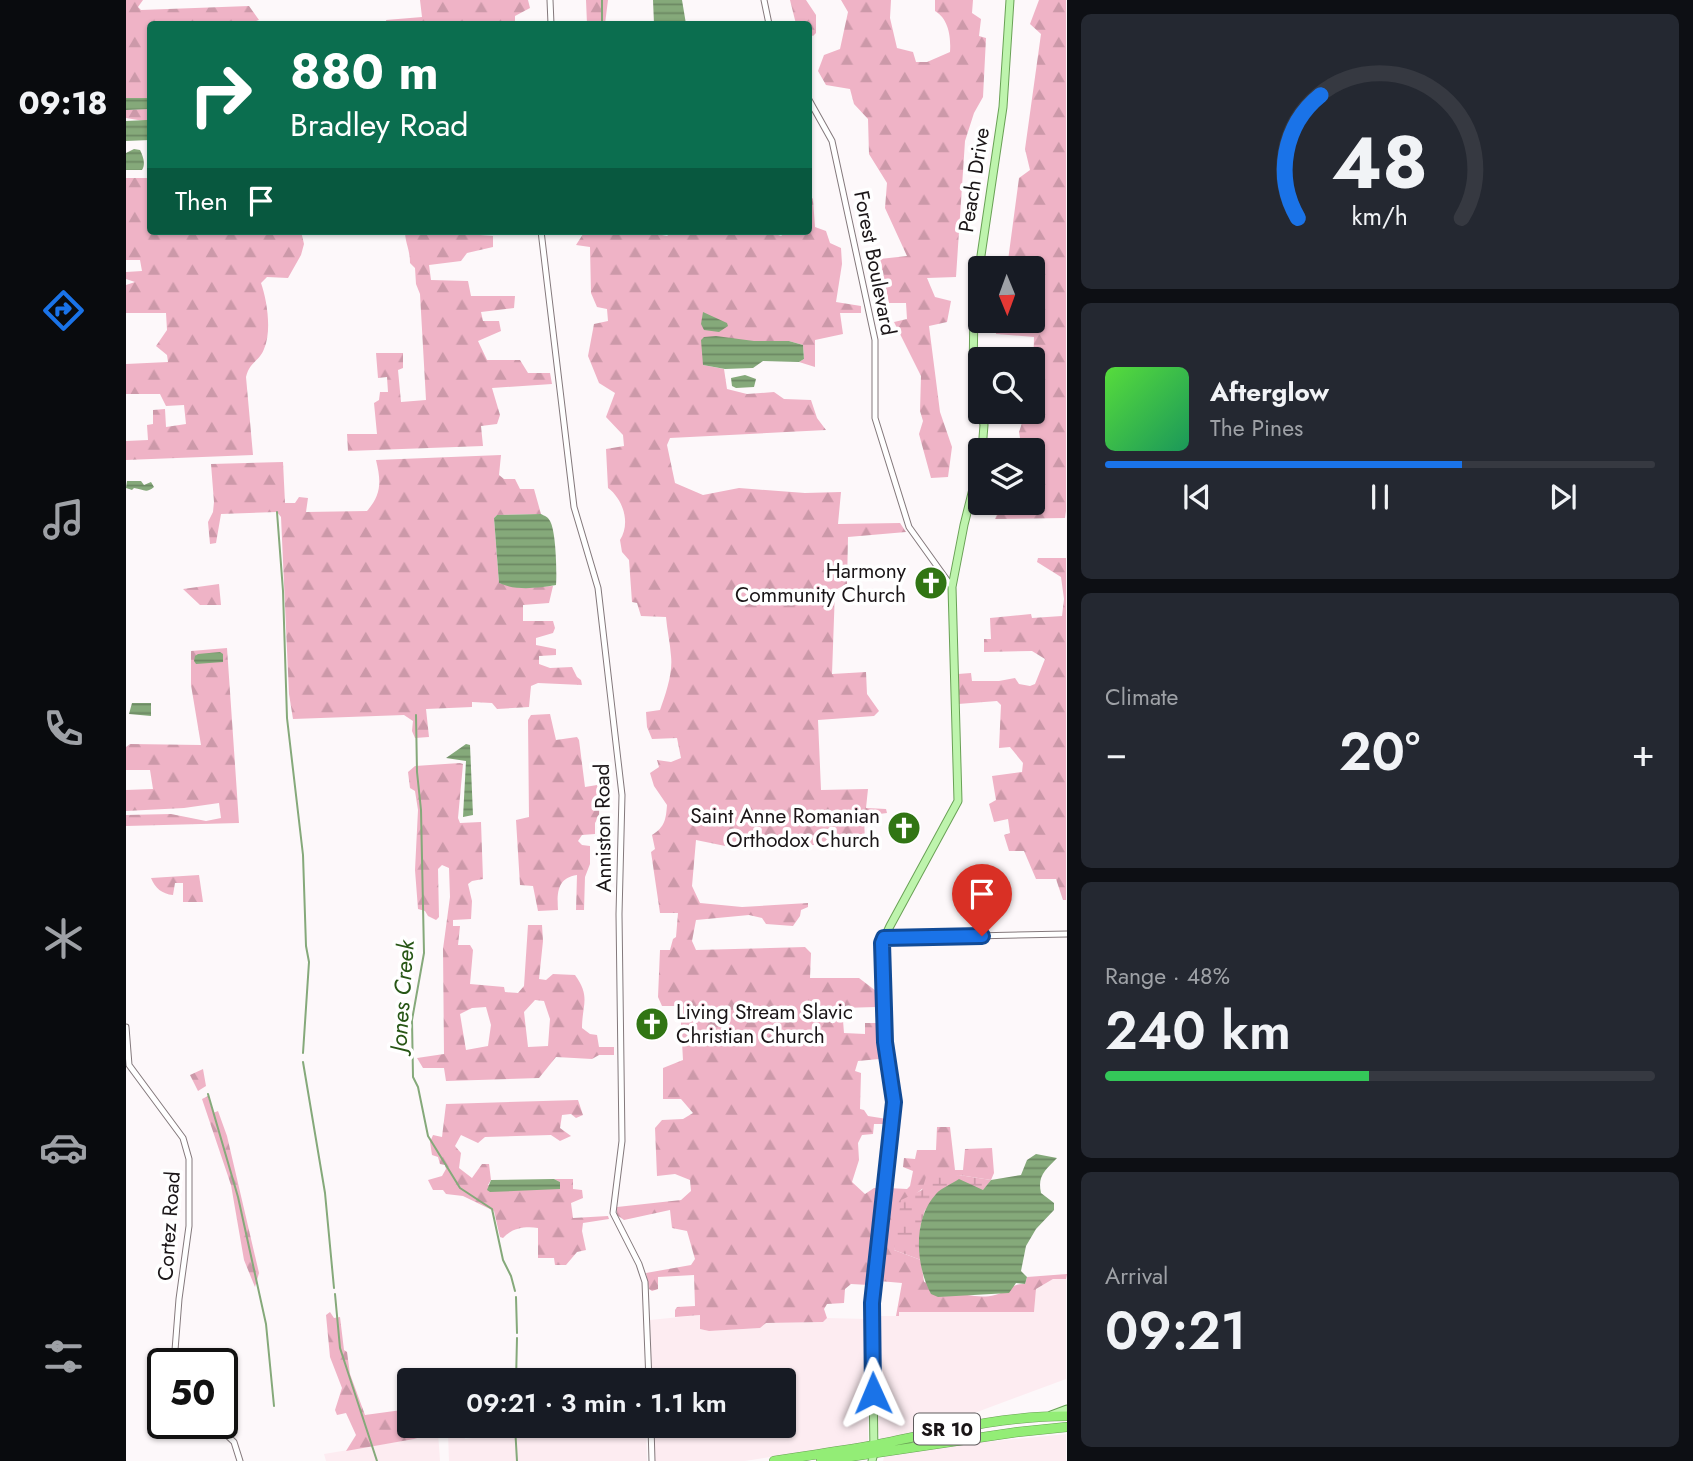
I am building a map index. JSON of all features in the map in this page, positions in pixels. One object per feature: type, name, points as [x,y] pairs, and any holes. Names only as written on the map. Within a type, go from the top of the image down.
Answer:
[{"type":"highway","name":"SR 10","points":[[774,1461],[875,1455],[971,1424],[1039,1416]]},
{"type":"highway","points":[[1039,1416],[1066,1416]]},
{"type":"highway","name":"SR 10","points":[[821,1461],[875,1455],[999,1434],[1066,1427]]},
{"type":"main road","name":"Peach Drive","points":[[973,347],[974,303],[1003,107],[1010,0]]},
{"type":"main road","points":[[875,1455],[872,1311],[894,1102],[883,1018],[881,952],[884,938],[958,801],[952,587],[968,509]]},
{"type":"main road","name":"SR 10","points":[[1039,1416],[1066,1409]]},
{"type":"street","points":[[550,0],[551,21]]},
{"type":"street","points":[[764,0],[768,21]]},
{"type":"street","name":"Forest Boulevard","points":[[812,105],[832,141],[875,340],[875,418],[909,527],[952,587]]},
{"type":"street","name":"Anniston Road","points":[[541,235],[574,507],[598,588],[622,795],[619,914],[622,1141],[613,1213],[645,1282],[648,1368]]},
{"type":"street","points":[[884,938],[1066,934]]},
{"type":"street","name":"Cortez Road","points":[[126,1027],[127,1061],[130,1068],[183,1138],[188,1151],[189,1226],[175,1348]]},
{"type":"street","points":[[651,1438],[652,1461]]},
{"type":"street","points":[[231,1439],[240,1461]]},
{"type":"shaded area","points":[[653,0],[682,0],[686,21],[654,21]]},
{"type":"shaded area","points":[[126,98],[147,98],[147,109],[126,110]]},
{"type":"shaded area","points":[[147,120],[147,140],[126,141],[126,121]]},
{"type":"shaded area","points":[[134,149],[140,150],[144,160],[143,168],[126,170],[126,153]]},
{"type":"shaded area","points":[[703,312],[727,323],[728,326],[719,332],[704,330],[701,324]]},
{"type":"shaded area","points":[[704,337],[754,341],[789,341],[803,345],[804,359],[799,362],[763,361],[753,368],[725,369],[703,365],[701,340]]},
{"type":"shaded area","points":[[745,375],[756,379],[754,387],[732,386],[731,378]]},
{"type":"shaded area","points":[[127,481],[141,481],[144,485],[151,482],[154,487],[147,491],[134,488],[132,490],[126,488]]},
{"type":"shaded area","points":[[541,514],[549,520],[554,534],[556,585],[520,588],[499,583],[494,518],[497,515]]},
{"type":"shaded area","points":[[198,654],[223,654],[223,662],[196,664],[194,661]]},
{"type":"shaded area","points":[[132,703],[151,703],[151,716],[129,714]]},
{"type":"shaded area","points":[[466,744],[470,745],[473,815],[463,817],[466,761],[446,758]]},
{"type":"shaded area","points":[[1036,1154],[1057,1158],[1043,1173],[1040,1182],[1041,1193],[1054,1203],[1054,1210],[1036,1229],[1026,1246],[1021,1271],[1027,1277],[1025,1284],[1016,1283],[1009,1293],[938,1297],[931,1294],[922,1270],[919,1243],[923,1217],[936,1194],[959,1179],[983,1190],[991,1180],[1021,1175],[1027,1160]]},
{"type":"shaded area","points":[[554,1179],[560,1182],[560,1189],[487,1190],[491,1180]]},
{"type":"shaded area","points":[[1053,1279],[1066,1279],[1066,1379],[945,1424],[881,1440],[877,1428],[876,1316],[896,1316],[899,1312],[1034,1312],[1036,1289]]},
{"type":"shaded area","points":[[700,1315],[700,1329],[709,1331],[760,1328],[766,1323],[823,1322],[827,1318],[867,1319],[868,1442],[745,1461],[654,1461],[653,1438],[796,1438],[796,1368],[652,1368],[650,1320]]},
{"type":"shaded area","points":[[1066,1434],[1066,1461],[883,1461],[884,1457],[984,1442]]},
{"type":"shaded area","points":[[438,1438],[440,1461],[326,1461],[324,1454],[414,1439]]},
{"type":"shaded area","points":[[448,1438],[646,1438],[647,1461],[449,1461]]},
{"type":"green space","points":[[126,0],[143,0],[138,7],[141,10],[249,6],[259,20],[147,21],[147,98],[126,98]]},
{"type":"green space","points":[[420,0],[528,0],[530,8],[515,16],[515,21],[386,20],[422,17]]},
{"type":"green space","points":[[586,0],[608,0],[605,21],[587,21]]},
{"type":"green space","points":[[790,0],[806,0],[816,15],[816,33],[812,36],[812,21],[795,21]]},
{"type":"green space","points":[[841,0],[891,0],[890,18],[897,48],[913,52],[916,62],[927,62],[950,52],[948,29],[940,14],[935,11],[935,0],[973,0],[972,13],[981,19],[979,36],[986,38],[983,97],[974,113],[965,141],[956,277],[927,278],[935,297],[951,301],[947,322],[929,326],[940,412],[952,447],[948,477],[931,478],[919,434],[923,421],[920,411],[921,376],[894,322],[907,319],[906,303],[889,303],[880,259],[907,256],[885,208],[887,183],[869,154],[868,119],[854,104],[850,89],[826,85],[818,71],[824,55],[840,49],[848,12]]},
{"type":"green space","points":[[1039,0],[1066,0],[1066,511],[1065,518],[995,519],[997,515],[1045,515],[1045,438],[1020,438],[1019,432],[1022,424],[1045,424],[1045,347],[1034,347],[1034,337],[996,334],[1045,333],[1045,256],[1009,256],[1019,178],[1030,170],[1025,149],[1041,34],[1030,24]]},
{"type":"green space","points":[[147,109],[147,122],[126,118],[126,110]]},
{"type":"green space","points":[[126,178],[147,178],[147,235],[302,235],[304,244],[301,255],[288,278],[267,277],[261,283],[267,307],[268,333],[262,353],[246,377],[253,455],[126,460],[126,441],[148,440],[147,425],[153,424],[153,410],[165,409],[166,427],[186,424],[184,405],[166,406],[160,394],[126,394],[126,364],[168,362],[167,355],[156,346],[167,330],[166,313],[126,313],[126,285],[135,282],[126,279],[126,272],[142,271],[140,260],[126,260]]},
{"type":"green space","points":[[812,198],[815,227],[826,231],[830,243],[841,248],[842,264],[836,302],[861,306],[861,313],[840,313],[843,334],[815,340],[815,367],[799,362],[804,359],[803,345],[789,341],[754,341],[703,365],[724,369],[727,389],[747,394],[774,392],[784,399],[811,400],[817,418],[826,430],[670,438],[667,445],[675,483],[703,495],[739,488],[805,493],[841,492],[838,524],[900,523],[906,532],[848,537],[847,584],[835,590],[832,674],[866,672],[867,694],[879,711],[874,716],[818,720],[821,790],[868,789],[866,808],[886,809],[887,813],[864,816],[865,843],[735,848],[696,840],[692,886],[700,903],[742,907],[808,903],[808,907],[801,910],[793,926],[766,924],[762,918],[749,915],[696,920],[692,941],[696,950],[805,947],[811,953],[810,978],[859,978],[876,991],[876,1007],[842,1008],[844,1033],[865,1034],[865,1023],[876,1023],[879,1059],[858,1061],[855,1071],[861,1073],[860,1109],[868,1116],[887,1119],[887,1124],[874,1124],[873,1134],[862,1135],[858,1143],[859,1160],[852,1182],[865,1194],[874,1188],[880,1188],[869,1285],[851,1284],[845,1289],[844,1303],[827,1304],[824,1309],[827,1318],[823,1322],[766,1323],[760,1328],[709,1331],[700,1329],[700,1315],[675,1317],[677,1307],[695,1306],[694,1275],[658,1277],[658,1289],[649,1289],[646,1273],[691,1265],[695,1259],[687,1231],[672,1228],[670,1210],[624,1220],[617,1215],[617,1207],[681,1200],[691,1191],[690,1180],[675,1174],[657,1176],[655,1128],[662,1120],[683,1119],[693,1113],[681,1099],[663,1099],[663,1068],[683,1060],[680,1006],[662,1006],[658,997],[660,950],[670,950],[676,937],[678,913],[660,913],[651,852],[655,849],[652,835],[664,822],[667,805],[654,786],[650,773],[659,767],[657,760],[671,762],[681,758],[677,738],[652,739],[647,727],[646,712],[660,710],[670,676],[671,656],[666,617],[641,616],[637,603],[632,602],[629,560],[622,552],[620,540],[625,526],[624,512],[618,498],[608,488],[606,449],[624,446],[623,435],[606,417],[615,393],[599,383],[588,356],[594,324],[608,321],[607,309],[597,307],[591,293],[590,247],[576,245],[582,235],[812,235]]},
{"type":"green space","points":[[406,235],[493,236],[493,247],[467,253],[461,261],[429,265],[431,280],[468,281],[471,296],[515,296],[514,308],[481,312],[483,321],[499,321],[501,331],[478,341],[487,360],[520,360],[528,373],[550,373],[552,384],[492,388],[500,415],[497,424],[481,426],[483,446],[348,451],[347,434],[377,434],[374,403],[379,400],[380,392],[388,392],[387,377],[378,378],[376,353],[403,353],[403,368],[398,370],[401,402],[426,400],[420,294]]},
{"type":"green space","points":[[501,455],[499,475],[504,479],[515,479],[520,489],[534,489],[541,514],[497,515],[494,518],[499,583],[522,588],[553,586],[549,603],[523,605],[523,621],[553,621],[553,633],[536,638],[536,645],[556,649],[556,655],[539,656],[539,664],[550,668],[572,667],[582,685],[538,683],[531,686],[529,707],[497,709],[492,703],[472,702],[472,707],[426,709],[429,737],[415,738],[412,731],[413,721],[404,715],[293,719],[289,694],[281,517],[277,512],[221,514],[216,543],[210,544],[208,522],[214,502],[211,464],[283,462],[285,503],[295,503],[299,497],[308,498],[306,512],[367,511],[379,487],[376,460]]},
{"type":"green space","points":[[1038,558],[1066,558],[1066,900],[1063,900],[1056,879],[1036,879],[1024,851],[1009,851],[1004,835],[1010,833],[1008,819],[994,822],[989,804],[996,800],[992,776],[1022,772],[1023,763],[1010,747],[999,748],[1001,705],[997,701],[958,704],[958,674],[971,673],[972,681],[1015,678],[1019,684],[1035,684],[1045,659],[1032,651],[984,652],[984,639],[991,639],[990,618],[1031,614],[1032,618],[1062,616],[1064,599],[1061,577],[1037,562]]},
{"type":"green space","points":[[219,584],[221,605],[200,605],[183,589]]},
{"type":"green space","points":[[227,648],[239,823],[126,826],[126,815],[171,814],[206,821],[221,818],[219,803],[126,811],[126,790],[153,789],[150,770],[126,770],[126,747],[130,744],[201,745],[191,685],[191,651]]},
{"type":"green space","points":[[550,714],[556,740],[577,737],[579,740],[585,787],[600,787],[595,834],[582,835],[578,841],[582,845],[590,846],[584,910],[576,910],[577,875],[565,879],[562,883],[558,892],[558,910],[538,911],[533,886],[520,885],[516,820],[529,817],[528,720],[531,715]]},
{"type":"green space","points":[[463,764],[458,818],[460,823],[481,822],[483,879],[468,884],[472,901],[471,919],[453,920],[453,926],[460,926],[458,945],[470,945],[473,950],[470,984],[504,987],[505,992],[518,993],[524,986],[528,925],[542,925],[539,979],[546,980],[553,974],[575,975],[584,995],[582,1028],[597,1035],[599,1047],[614,1047],[614,1055],[599,1055],[592,1059],[556,1057],[539,1078],[446,1081],[444,1068],[423,1068],[417,1058],[444,1054],[443,949],[450,897],[449,868],[442,865],[438,869],[439,917],[436,920],[418,909],[415,870],[418,810],[415,791],[410,788],[408,772],[415,766]],"holes":[[[535,1000],[544,1001],[550,1019],[548,1046],[528,1047],[524,1012]],[[486,1007],[491,1025],[488,1046],[466,1050],[460,1014],[472,1008]]]},
{"type":"green space","points":[[199,875],[203,902],[183,902],[183,883],[175,883],[173,895],[159,890],[151,878]]},
{"type":"green space","points":[[203,1069],[206,1086],[198,1091],[190,1075]]},
{"type":"green space","points":[[208,1096],[213,1113],[218,1111],[227,1136],[259,1273],[255,1287],[244,1260],[231,1185],[202,1099]]},
{"type":"green space","points":[[578,1100],[583,1115],[576,1118],[571,1114],[562,1115],[560,1128],[571,1136],[560,1141],[551,1135],[485,1137],[478,1143],[461,1135],[455,1146],[461,1153],[459,1168],[472,1178],[482,1164],[489,1164],[491,1180],[488,1185],[573,1179],[573,1189],[582,1190],[583,1198],[571,1203],[573,1218],[608,1216],[609,1219],[583,1223],[586,1250],[577,1252],[566,1265],[555,1265],[554,1258],[538,1258],[538,1228],[519,1228],[503,1238],[500,1237],[494,1211],[463,1196],[433,1190],[428,1180],[442,1176],[446,1169],[445,1165],[440,1164],[438,1157],[432,1155],[430,1142],[433,1135],[442,1137],[446,1104]]},
{"type":"green space","points":[[937,1127],[950,1127],[955,1170],[963,1170],[965,1149],[992,1148],[994,1173],[991,1180],[959,1175],[922,1189],[914,1195],[894,1250],[921,1260],[924,1282],[968,1295],[995,1295],[1025,1284],[1027,1277],[1067,1274],[1066,1279],[1053,1279],[1036,1289],[1034,1312],[899,1312],[899,1316],[896,1316],[902,1283],[879,1281],[888,1188],[907,1189],[910,1186],[913,1171],[903,1167],[904,1158],[915,1159],[917,1150],[936,1150]]},
{"type":"green space","points":[[959,1175],[991,1180],[983,1191],[925,1210],[920,1228],[921,1260],[894,1250],[901,1200],[922,1190],[926,1177]]},
{"type":"green space","points":[[330,1312],[334,1318],[340,1317],[350,1374],[365,1415],[397,1411],[397,1438],[417,1438],[346,1451],[356,1435],[346,1413],[337,1415],[335,1410],[342,1388],[330,1357],[326,1315]]},
{"type":"waterway","points":[[602,0],[602,21]]},
{"type":"waterway","points":[[277,512],[283,591],[287,718],[303,855],[309,962],[303,1053]]},
{"type":"waterway","name":"Jones Creek","points":[[416,715],[424,953],[412,1020],[413,1077],[418,1087],[428,1136],[460,1188],[492,1209],[503,1260],[515,1291]]},
{"type":"waterway","points":[[303,1062],[325,1193],[334,1288]]},
{"type":"waterway","points":[[208,1094],[238,1197],[266,1324],[274,1406]]},
{"type":"waterway","points":[[335,1294],[340,1348],[377,1461]]},
{"type":"waterway","name":"Jones Creek","points":[[516,1297],[517,1333]]},
{"type":"waterway","name":"Jones Creek","points":[[516,1368],[517,1338]]},
{"type":"waterway","name":"Jones Creek","points":[[516,1438],[517,1461]]},
{"type":"place","name":"Harmony Community Church","points":[[931,583]]},
{"type":"place","name":"Saint Anne Romanian Orthodox Church","points":[[904,828]]},
{"type":"place","name":"Living Stream Slavic Christian Church","points":[[652,1024]]},
{"type":"route","points":[[873,1393],[872,1303],[894,1102],[883,1018],[882,943],[884,938],[982,936]]}]
